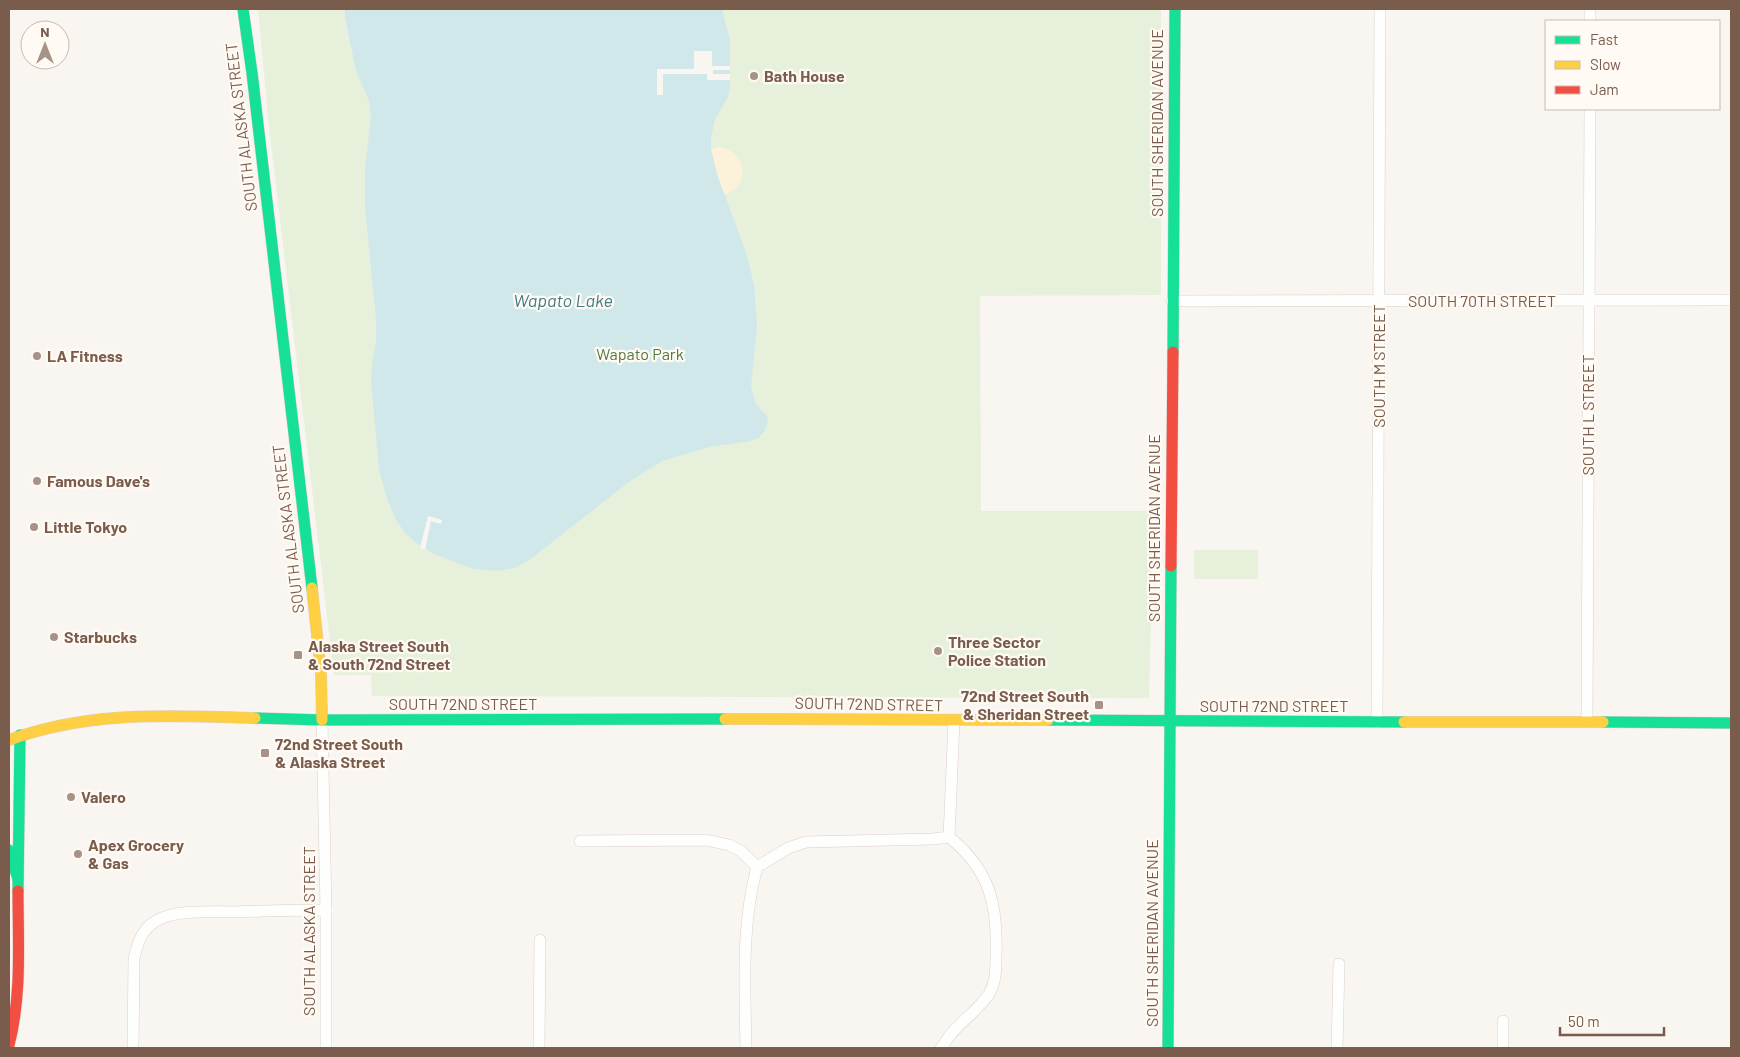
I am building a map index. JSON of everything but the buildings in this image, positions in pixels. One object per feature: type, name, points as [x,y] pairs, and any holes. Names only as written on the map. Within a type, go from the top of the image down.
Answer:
[{"type":"main road","name":"SOUTH ALASKA STREET","points":[[243,9],[316,625],[321,673],[322,720]]},
{"type":"main road","name":"SOUTH SHERIDAN AVENUE","points":[[1168,1048],[1175,9]]},
{"type":"main road","name":"SOUTH 72ND STREET","points":[[9,740],[20,735],[80,720],[123,716],[322,720],[811,719],[1731,723]]},
{"type":"main road","points":[[9,1046],[15,1022],[19,958],[20,735]]},
{"type":"main road","points":[[9,850],[18,879]]},
{"type":"street","name":"SOUTH M STREET","points":[[1377,722],[1380,9]]},
{"type":"street","name":"SOUTH L STREET","points":[[1587,722],[1590,110]]},
{"type":"street","name":"SOUTH 70TH STREET","points":[[1172,301],[1731,300]]},
{"type":"street","name":"SOUTH ALASKA STREET","points":[[322,720],[326,910],[326,1048]]},
{"type":"street","points":[[949,837],[954,721]]},
{"type":"street","points":[[746,1048],[747,913],[757,866],[788,848],[806,842],[949,837],[966,851],[987,884],[992,898],[995,918],[996,965],[990,993],[979,1007],[952,1032],[941,1048]]},
{"type":"street","points":[[580,841],[706,840],[729,845],[741,851],[757,866]]},
{"type":"street","points":[[133,1048],[134,959],[136,948],[146,929],[154,921],[163,917],[187,913],[326,910]]},
{"type":"street","points":[[539,1048],[540,940]]},
{"type":"street","points":[[1337,1048],[1339,964]]},
{"type":"street","points":[[1503,1021],[1503,1048]]},
{"type":"green space","name":"Wapato Park","points":[[258,9],[1161,9],[1161,295],[980,296],[981,511],[1154,511],[1149,698],[372,696],[371,675],[334,675],[269,126]]},
{"type":"green space","points":[[1194,550],[1258,550],[1258,579],[1194,579]]},
{"type":"sand","points":[[718,147],[735,154],[743,169],[739,184],[724,195],[711,149]]},
{"type":"water","name":"Wapato Lake","points":[[345,9],[722,9],[730,40],[730,88],[728,97],[715,119],[711,149],[717,174],[747,255],[754,285],[757,324],[751,387],[756,404],[767,416],[768,421],[765,431],[758,438],[750,441],[709,447],[662,461],[629,482],[528,561],[515,568],[497,571],[474,569],[432,553],[405,533],[395,518],[386,496],[379,469],[371,381],[376,341],[376,320],[365,207],[365,169],[371,117],[369,101],[356,71]]},
{"type":"pier","points":[[694,51],[712,51],[712,66],[730,66],[730,70],[713,70],[713,74],[730,74],[730,80],[707,80],[707,74],[663,74],[663,95],[657,95],[657,69],[694,69]]},
{"type":"pier","points":[[428,516],[442,520],[441,524],[431,521],[425,550],[420,548]]},
{"type":"traffic: fast","points":[[243,9],[312,588]]},
{"type":"traffic: fast","points":[[1173,352],[1175,9]]},
{"type":"traffic: fast","points":[[1168,1048],[1171,566]]},
{"type":"traffic: fast","points":[[255,718],[322,720],[725,719]]},
{"type":"traffic: fast","points":[[1048,720],[1404,722]]},
{"type":"traffic: fast","points":[[1603,722],[1731,723]]},
{"type":"traffic: fast","points":[[18,891],[20,735]]},
{"type":"traffic: fast","points":[[9,850],[18,879]]},
{"type":"traffic: slow","points":[[312,588],[321,673],[322,720]]},
{"type":"traffic: slow","points":[[9,740],[40,730],[100,719],[161,716],[255,718]]},
{"type":"traffic: slow","points":[[725,719],[1048,720]]},
{"type":"traffic: slow","points":[[1404,722],[1603,722]]},
{"type":"traffic: jam","points":[[1171,566],[1173,352]]},
{"type":"traffic: jam","points":[[9,1045],[18,988],[18,891]]},
{"type":"place","name":"Bath House","points":[[754,76]]},
{"type":"place","name":"LA Fitness","points":[[37,356]]},
{"type":"place","name":"Famous Dave's","points":[[37,481]]},
{"type":"place","name":"Little Tokyo","points":[[34,527]]},
{"type":"place","name":"Starbucks","points":[[54,637]]},
{"type":"place","name":"Three Sector Police Station","points":[[938,651]]},
{"type":"place","name":"Alaska Street South & South 72nd Street","points":[[298,655]]},
{"type":"place","name":"72nd Street South & Sheridan Street","points":[[1099,705]]},
{"type":"place","name":"72nd Street South & Alaska Street","points":[[265,753]]},
{"type":"place","name":"Valero","points":[[71,797]]},
{"type":"place","name":"Apex Grocery & Gas","points":[[78,854]]}]
